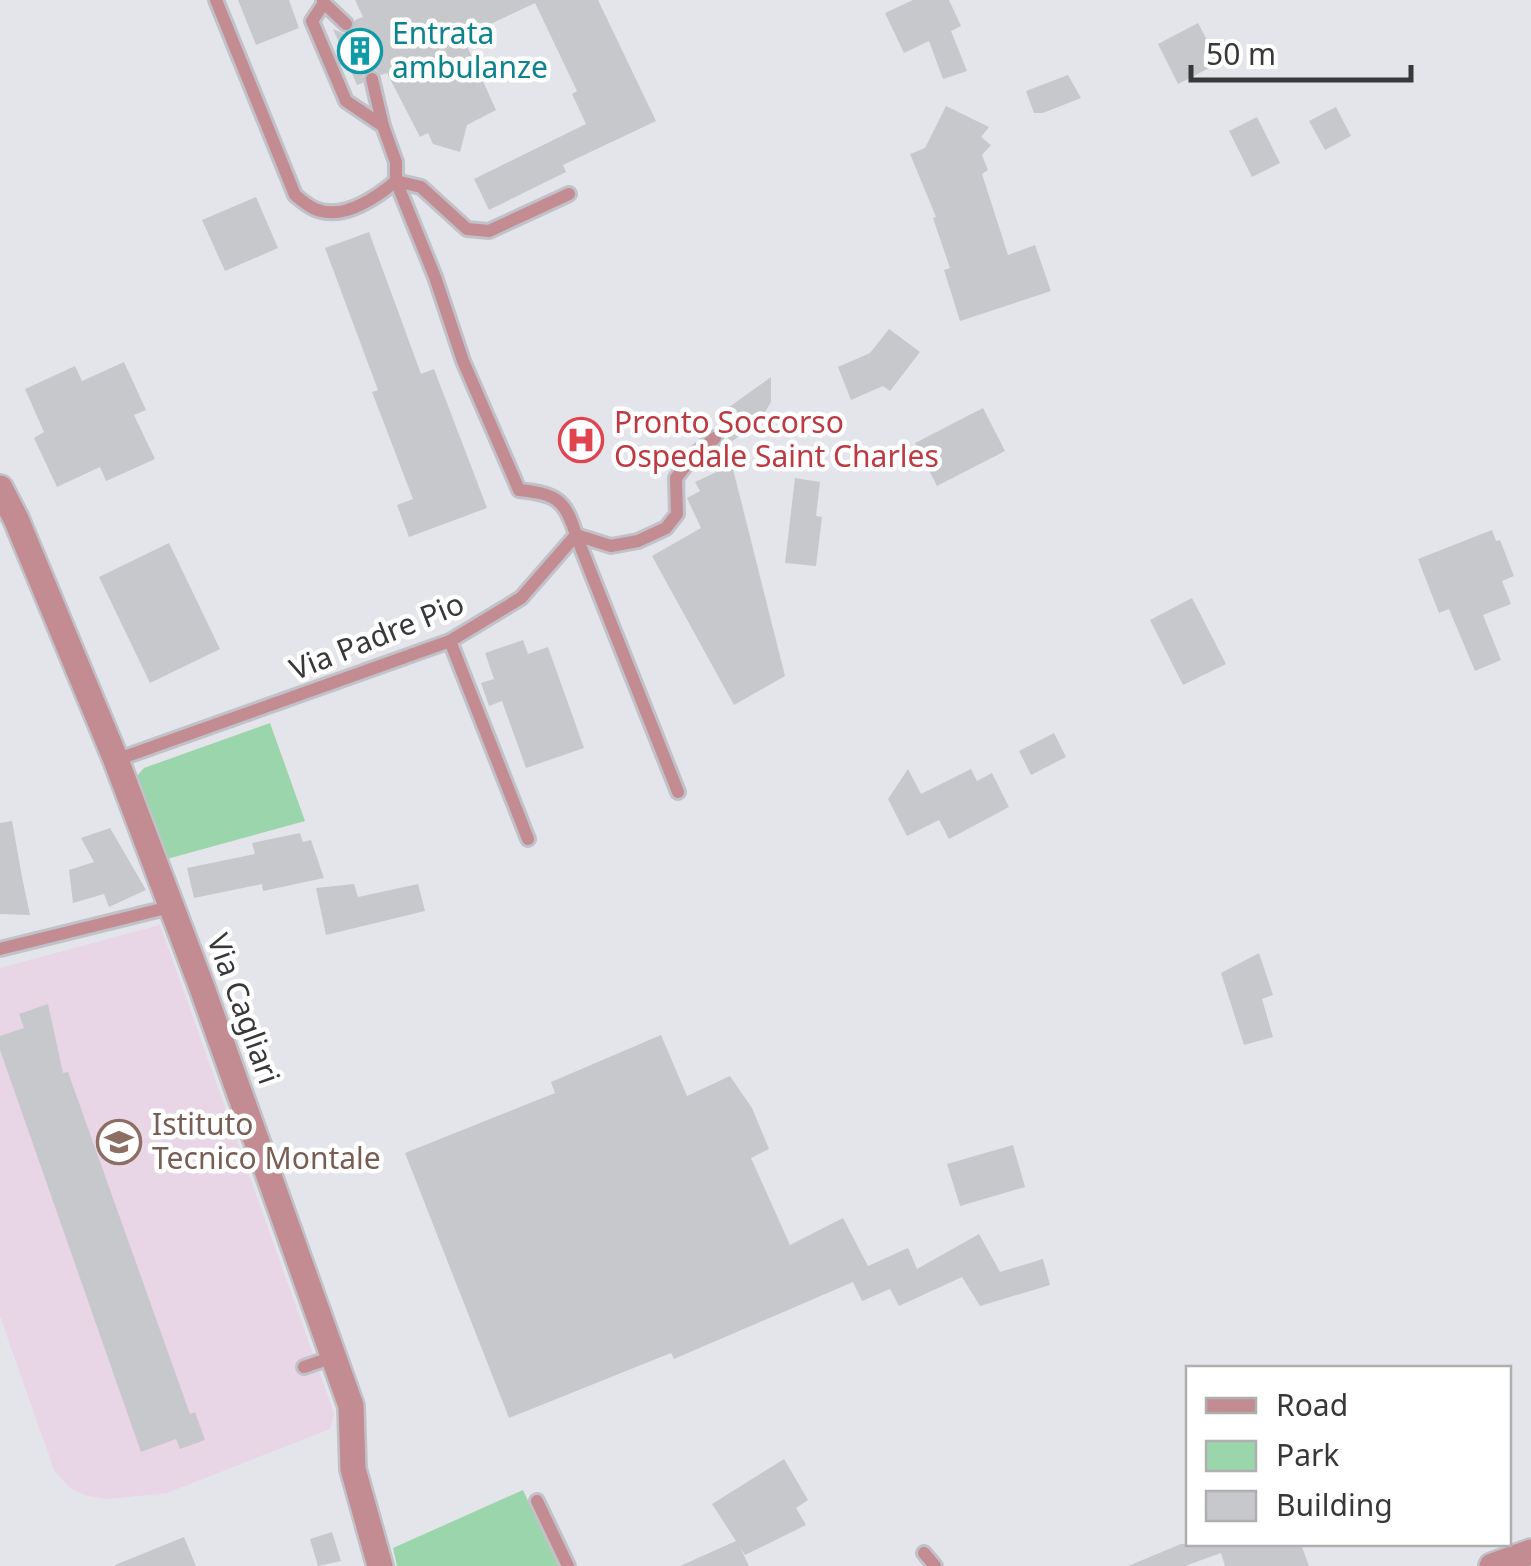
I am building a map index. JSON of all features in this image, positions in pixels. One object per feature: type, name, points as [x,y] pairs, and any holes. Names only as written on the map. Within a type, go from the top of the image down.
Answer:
[{"type":"street","name":"Via Cagliari","points":[[0,488],[116,760],[333,1357],[350,1406],[353,1469],[380,1566]]},
{"type":"street","points":[[1492,1566],[1531,1552]]},
{"type":"lane","points":[[216,0],[295,195],[318,211],[348,209],[373,200],[396,181]]},
{"type":"lane","points":[[346,24],[323,2],[312,21],[346,100],[383,126]]},
{"type":"lane","points":[[372,79],[396,162],[396,181],[464,361],[519,490],[551,494],[565,506],[678,792]]},
{"type":"lane","points":[[396,181],[421,188],[467,229],[489,231],[569,194]]},
{"type":"lane","points":[[576,534],[612,546],[638,541],[666,528],[677,514],[676,478],[693,456],[715,438]]},
{"type":"lane","name":"Via Padre Pio","points":[[116,760],[450,641],[521,598],[576,534]]},
{"type":"lane","points":[[450,641],[528,840]]},
{"type":"lane","points":[[0,949],[170,906]]},
{"type":"lane","points":[[304,1367],[333,1357]]},
{"type":"lane","points":[[537,1501],[568,1566]]},
{"type":"lane","points":[[924,1553],[935,1566]]},
{"type":"shaded area","name":"Istituto Tecnico Montale","points":[[160,925],[334,1413],[330,1429],[167,1493],[109,1499],[70,1488],[54,1470],[0,1316],[0,968]]},
{"type":"green space","points":[[270,723],[305,821],[167,859],[136,777],[144,768]]},
{"type":"green space","points":[[523,1490],[558,1566],[397,1566],[393,1548]]},
{"type":"building","points":[[238,0],[289,0],[299,28],[256,45]]},
{"type":"building","points":[[355,0],[598,0],[656,121],[563,165],[566,172],[489,210],[474,179],[586,124],[572,94],[577,91],[535,3],[463,37],[496,110],[467,125],[460,152],[433,144],[428,133],[420,137],[387,73],[369,70],[363,75],[363,83],[357,85],[333,29],[345,34],[354,30],[355,20],[363,17]]},
{"type":"building","points":[[913,0],[949,0],[961,26],[951,31],[967,71],[943,79],[929,41],[904,53],[885,13]]},
{"type":"building","points":[[1198,23],[1219,63],[1178,84],[1158,44]]},
{"type":"building","points":[[1068,75],[1081,98],[1034,113],[1026,91]]},
{"type":"building","points":[[946,106],[989,127],[981,137],[991,145],[982,155],[988,170],[982,174],[1008,255],[1035,245],[1051,291],[960,321],[944,270],[950,268],[933,218],[936,217],[910,154],[925,148]]},
{"type":"building","points":[[1336,107],[1351,136],[1325,150],[1309,121]]},
{"type":"building","points":[[1257,117],[1280,163],[1252,177],[1229,131]]},
{"type":"building","points":[[256,197],[278,248],[225,271],[202,220]]},
{"type":"building","points":[[369,232],[421,374],[434,369],[487,508],[409,537],[397,505],[413,499],[372,392],[378,390],[325,248]]},
{"type":"building","points":[[889,329],[920,352],[890,391],[883,386],[851,400],[838,367],[870,353]]},
{"type":"building","points":[[124,362],[146,410],[134,415],[155,459],[106,481],[100,467],[57,487],[34,438],[44,432],[25,389],[75,366],[82,381]]},
{"type":"building","points":[[771,377],[771,402],[759,422],[731,442],[714,418]]},
{"type":"building","points":[[983,408],[1005,451],[937,486],[915,443]]},
{"type":"building","points":[[732,465],[785,676],[734,705],[652,556],[701,528],[687,498],[700,491],[695,482]]},
{"type":"building","points":[[795,478],[820,482],[816,516],[822,517],[816,566],[785,563]]},
{"type":"building","points":[[1492,530],[1514,576],[1502,581],[1511,604],[1483,615],[1501,660],[1475,671],[1449,609],[1439,613],[1418,559]]},
{"type":"building","points":[[169,543],[220,649],[150,683],[99,577]]},
{"type":"building","points":[[1192,598],[1226,664],[1183,685],[1150,620]]},
{"type":"building","points":[[523,640],[528,654],[548,647],[584,748],[526,768],[502,701],[489,706],[481,683],[494,679],[485,653]]},
{"type":"building","points":[[1054,733],[1066,757],[1031,775],[1019,751]]},
{"type":"building","points":[[908,769],[921,794],[971,769],[977,781],[992,773],[1009,807],[949,839],[939,820],[907,836],[888,799]]},
{"type":"building","points":[[12,821],[30,915],[0,914],[0,823]]},
{"type":"building","points":[[110,828],[146,890],[109,907],[104,894],[73,903],[69,870],[94,862],[81,838]]},
{"type":"building","points":[[300,833],[303,842],[311,840],[324,878],[263,891],[262,884],[194,898],[187,868],[255,854],[252,843]]},
{"type":"building","points":[[354,884],[358,897],[418,884],[425,911],[326,935],[316,888]]},
{"type":"building","points":[[1259,953],[1273,995],[1262,999],[1273,1037],[1244,1045],[1221,973]]},
{"type":"building","points":[[48,1004],[63,1073],[68,1072],[190,1414],[195,1412],[205,1440],[180,1449],[176,1439],[141,1452],[0,1050],[0,1036],[24,1028],[19,1014]]},
{"type":"building","points":[[661,1035],[687,1096],[730,1076],[752,1108],[769,1149],[751,1158],[790,1245],[843,1218],[868,1266],[908,1248],[917,1269],[979,1234],[1000,1272],[1043,1259],[1050,1285],[980,1306],[962,1277],[899,1306],[890,1289],[862,1301],[853,1282],[674,1359],[671,1353],[509,1418],[405,1153],[555,1093],[551,1082]]},
{"type":"building","points":[[1013,1145],[1025,1187],[960,1206],[947,1164]]},
{"type":"building","points":[[784,1459],[808,1500],[796,1508],[806,1525],[745,1555],[740,1547],[749,1566],[680,1566],[736,1541],[712,1504]]},
{"type":"building","points":[[332,1532],[341,1561],[318,1566],[310,1539]]},
{"type":"building","points":[[184,1537],[196,1566],[115,1566],[115,1565]]},
{"type":"building","points":[[1186,1544],[1302,1546],[1309,1566],[1225,1566],[1221,1553],[1185,1566],[1128,1566]]},
{"type":"place","name":"Entrata ambulanze","points":[[360,51]]},
{"type":"place","name":"Pronto Soccorso Ospedale Saint Charles","points":[[581,440]]},
{"type":"place","name":"Istituto Tecnico Montale","points":[[119,1142]]}]
